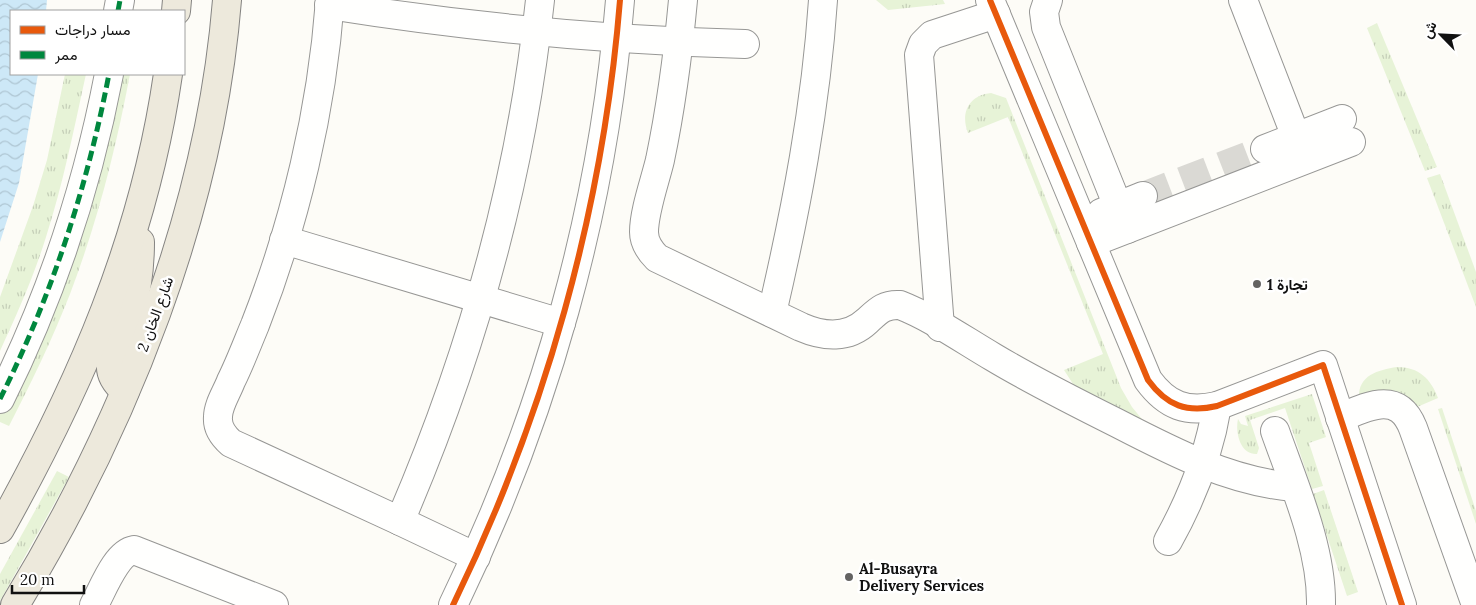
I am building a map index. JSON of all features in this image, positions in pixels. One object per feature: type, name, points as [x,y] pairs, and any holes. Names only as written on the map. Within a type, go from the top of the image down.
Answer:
[{"type":"main road","name":"شارع الخان 2","points":[[15,605],[59,526],[125,391],[166,286],[198,178],[210,123],[227,0]]},
{"type":"main road","points":[[0,529],[78,378],[98,330],[138,216],[153,157],[168,75]]},
{"type":"main road","points":[[125,391],[114,379],[111,372],[111,363],[129,316],[136,291],[140,266],[138,216]]},
{"type":"street","points":[[400,521],[445,411],[481,299],[500,229],[520,140],[537,32],[540,0]]},
{"type":"street","points":[[453,605],[476,557],[515,459],[561,323],[587,222],[599,164],[617,39],[620,0]]},
{"type":"street","points":[[683,0],[671,102],[660,160],[644,226],[645,240],[652,253],[664,262],[812,332],[840,335],[858,328],[885,306],[892,305],[907,308],[1070,399],[1136,433],[1204,464],[1248,480],[1294,487]]},
{"type":"street","points":[[772,314],[789,241],[802,169],[813,96],[823,0]]},
{"type":"street","points":[[1048,0],[1044,12],[1044,20],[1122,217]]},
{"type":"street","points":[[1243,0],[1296,137]]},
{"type":"street","points":[[476,557],[238,446],[225,438],[218,425],[218,410],[256,323],[284,240],[300,183],[322,65],[329,3],[430,21],[537,32],[617,39],[745,44]]},
{"type":"street","points":[[940,326],[919,55],[923,44],[932,35],[993,7],[1144,370],[1155,390],[1163,398],[1184,408],[1195,409],[1217,406],[1323,365],[1402,605]]},
{"type":"street","points":[[0,399],[48,292],[68,238],[90,161],[109,75]]},
{"type":"street","points":[[1086,231],[1346,131],[1296,137],[1265,149]]},
{"type":"street","points":[[1122,217],[1144,196]]},
{"type":"street","points":[[284,240],[561,323]]},
{"type":"street","points":[[1340,418],[1369,406],[1384,404],[1399,409],[1410,421],[1476,605]]},
{"type":"street","points":[[1168,541],[1186,508],[1204,464],[1217,406]]},
{"type":"street","points":[[1275,431],[1314,548],[1319,571],[1321,605]]},
{"type":"street","points":[[94,605],[121,557],[134,550],[274,605]]},
{"type":"green space","points":[[876,0],[943,0],[945,4],[888,10]]},
{"type":"green space","points":[[1377,23],[1437,167],[1425,171],[1367,28]]},
{"type":"green space","points":[[65,75],[86,75],[52,217],[25,295],[0,351],[0,297],[33,206],[47,160]]},
{"type":"green space","points":[[114,75],[130,75],[112,158],[80,267],[41,361],[9,426],[0,422],[0,411]]},
{"type":"green space","points":[[991,93],[1006,98],[1121,388],[1132,407],[1146,424],[1078,389],[1064,370],[1103,354],[1008,117],[968,133],[965,119],[968,106],[977,97]]},
{"type":"green space","points":[[1440,174],[1476,272],[1476,307],[1427,178]]},
{"type":"green space","points":[[1397,367],[1412,369],[1423,375],[1432,385],[1438,398],[1417,407],[1411,399],[1397,392],[1383,391],[1359,398],[1362,384],[1370,375]]},
{"type":"green space","points":[[1312,394],[1326,437],[1309,443],[1323,486],[1312,489],[1285,408],[1250,420],[1259,448],[1257,454],[1246,451],[1243,447],[1238,436],[1237,424],[1238,419],[1241,424],[1248,426],[1245,416]]},
{"type":"green space","points":[[1442,408],[1476,511],[1476,524],[1438,409]]},
{"type":"green space","points":[[57,471],[69,477],[0,601],[0,574]]},
{"type":"green space","points":[[1324,490],[1358,592],[1347,596],[1313,494]]},
{"type":"water","points":[[0,0],[47,0],[46,10],[10,10],[10,75],[38,75],[19,183],[0,242]]},
{"type":"tunnel","points":[[1143,196],[1265,149]]},
{"type":"marked path","points":[[118,10],[120,0]]},
{"type":"marked path","points":[[0,399],[36,320],[66,240],[90,158],[109,75]]},
{"type":"cycle path","points":[[453,605],[486,533],[516,460],[542,386],[565,310],[584,234],[600,157],[612,79],[620,0]]},
{"type":"cycle path","points":[[990,0],[1148,380],[1155,389],[1170,401],[1187,408],[1196,409],[1217,406],[1323,365],[1402,605]]},
{"type":"place","name":"تجارة 1","points":[[1257,284]]},
{"type":"place","name":"Al-Busayra Delivery Services","points":[[849,577]]}]
